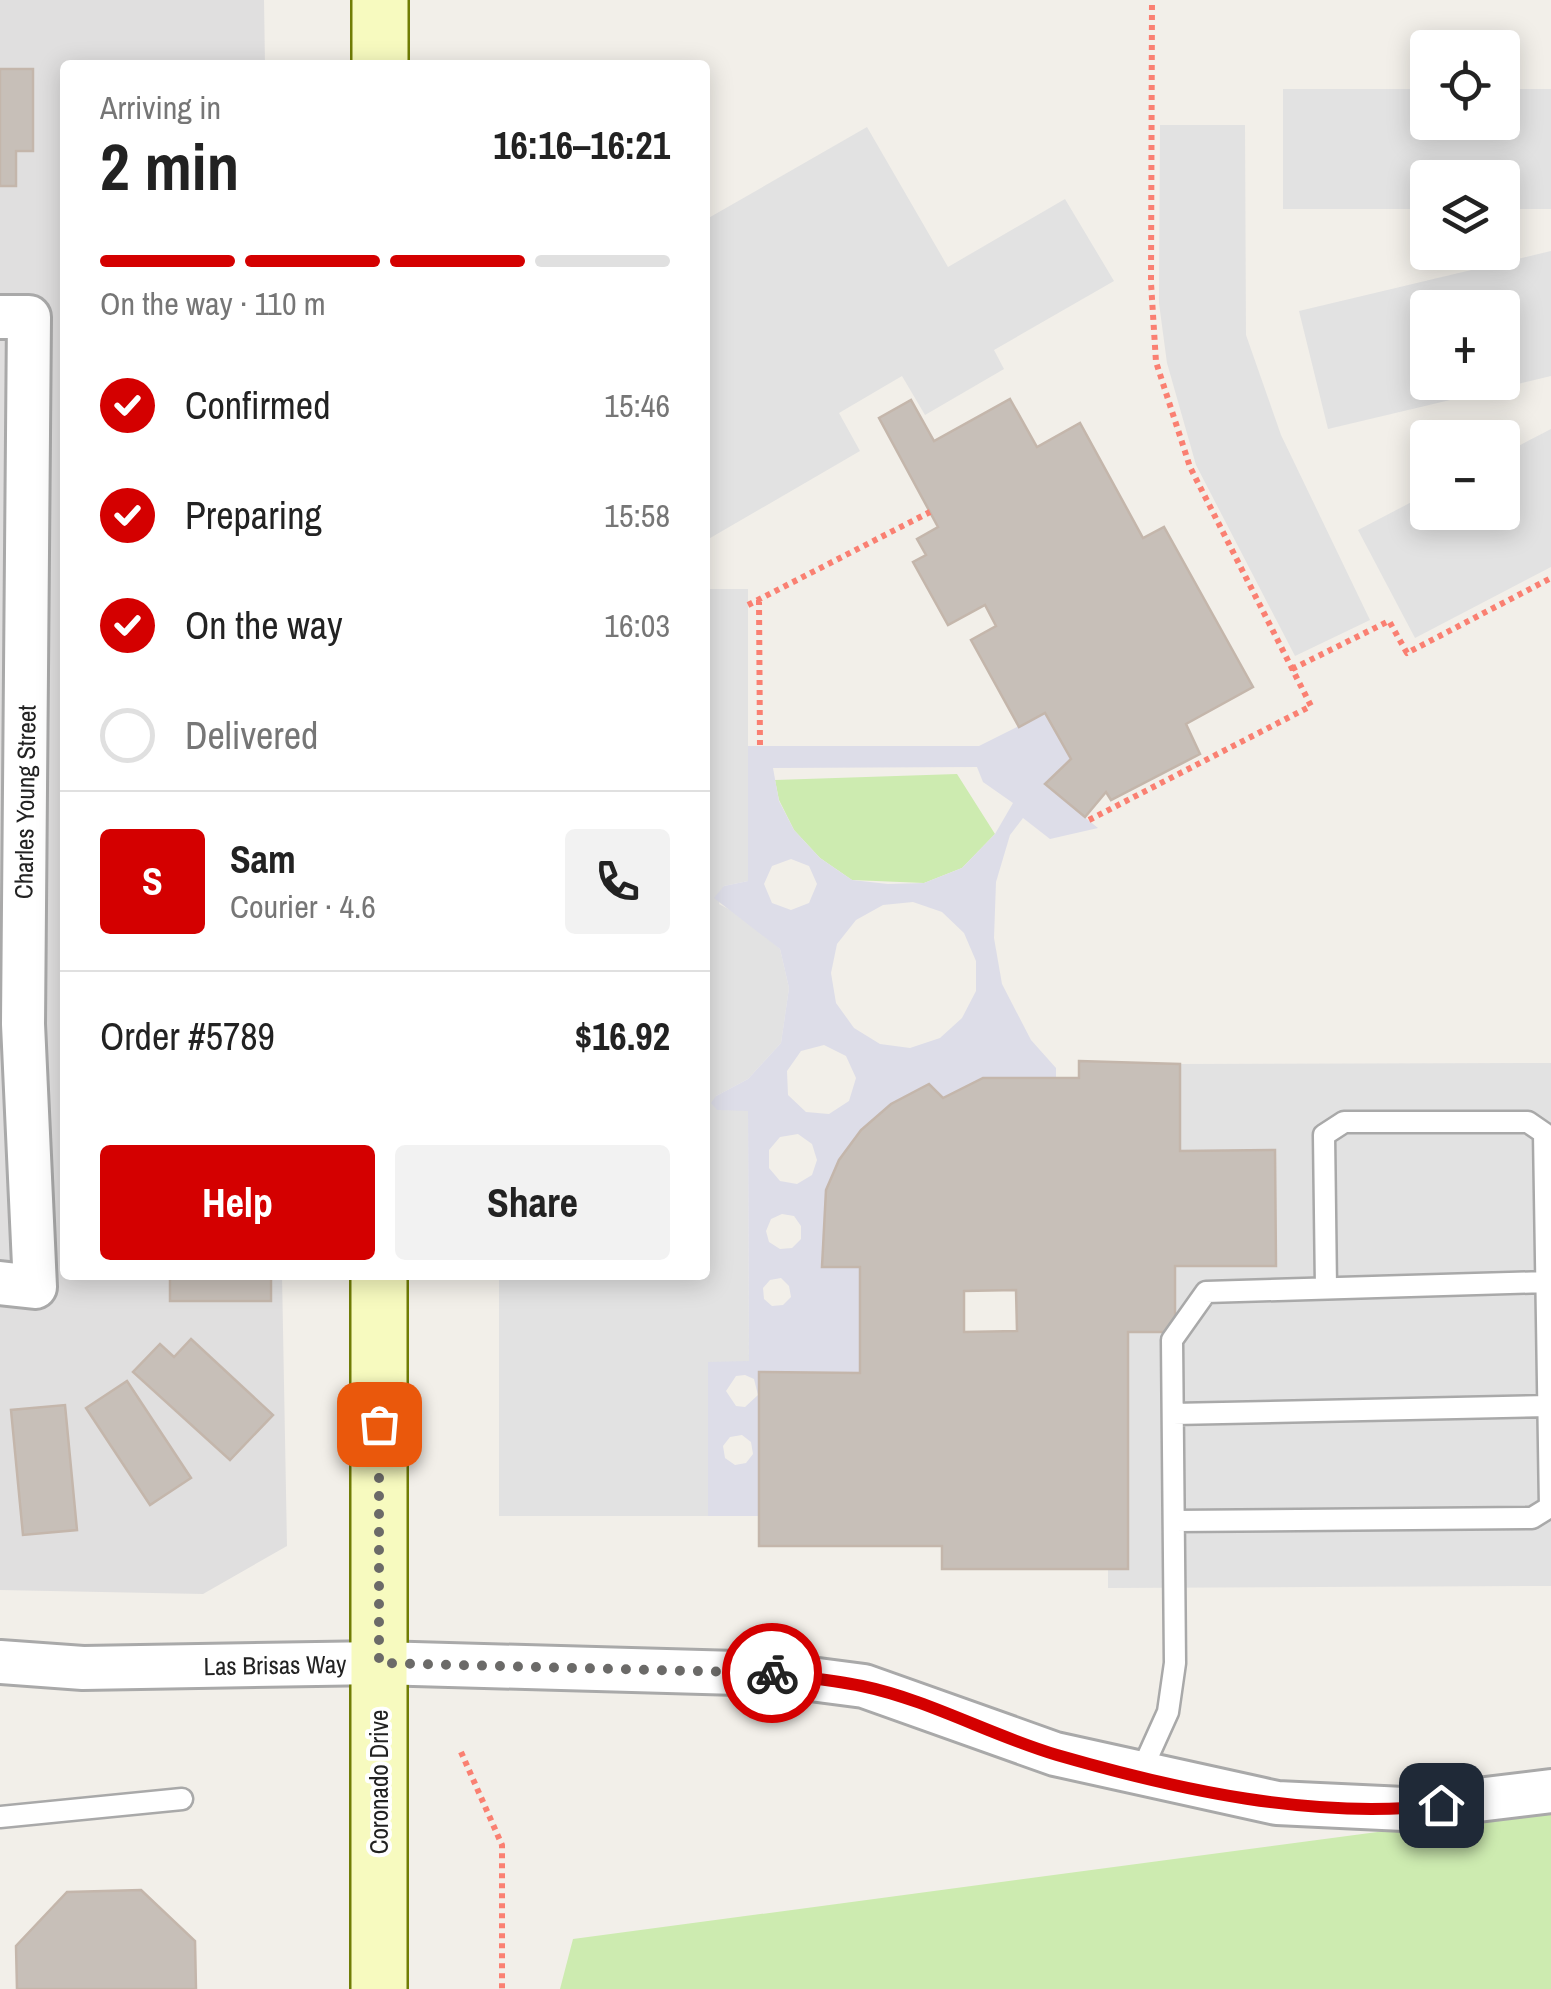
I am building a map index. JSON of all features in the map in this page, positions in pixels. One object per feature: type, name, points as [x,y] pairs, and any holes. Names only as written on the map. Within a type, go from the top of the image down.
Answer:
[{"type":"street","points":[[380,0],[380,60]]},
{"type":"street","name":"Charles Young Street","points":[[14,316],[22,1024],[17,1285]]},
{"type":"street","name":"Coronado Drive","points":[[379,1280],[379,1989]]},
{"type":"street","name":"Las Brisas Way","points":[[0,1662],[83,1668],[379,1663],[672,1668],[772,1674],[864,1686],[1055,1754],[1139,1776],[1278,1804],[1404,1810],[1551,1792]]},
{"type":"lane","points":[[1174,1521],[1532,1518],[1550,1507],[1544,1133],[1528,1122],[1344,1122],[1324,1135],[1326,1288]]},
{"type":"lane","points":[[1139,1776],[1168,1712],[1175,1663],[1172,1340],[1206,1292],[1547,1282]]},
{"type":"lane","points":[[1173,1414],[1549,1406]]},
{"type":"lane","points":[[0,1817],[182,1800]]},
{"type":"path","points":[[1089,820],[1311,706],[1190,466],[1156,362],[1151,283],[1152,0]]},
{"type":"path","points":[[748,605],[930,512]]},
{"type":"path","points":[[1292,668],[1389,620],[1407,653],[1551,578]]},
{"type":"path","points":[[759,600],[760,747]]},
{"type":"path","points":[[461,1752],[502,1846],[502,1989]]},
{"type":"shaded area","points":[[0,0],[264,0],[265,60],[60,60],[60,1280],[282,1280],[287,1546],[203,1594],[0,1590]]},
{"type":"shaded area","points":[[1283,89],[1410,89],[1410,140],[1520,140],[1520,89],[1551,89],[1551,209],[1520,209],[1520,160],[1410,160],[1410,209],[1283,209]]},
{"type":"shaded area","points":[[1160,125],[1245,125],[1246,335],[1281,435],[1370,620],[1295,656],[1196,465],[1167,363],[1159,303]]},
{"type":"shaded area","points":[[867,127],[948,267],[1065,199],[1114,281],[994,350],[1004,369],[925,415],[902,376],[839,413],[860,451],[710,538],[710,217]]},
{"type":"shaded area","points":[[1551,251],[1551,376],[1520,383],[1520,290],[1410,290],[1410,400],[1450,400],[1328,429],[1299,311],[1471,270],[1520,270],[1520,258]]},
{"type":"shaded area","points":[[1551,429],[1551,567],[1415,638],[1358,530],[1410,503],[1410,530],[1520,530],[1520,445]]},
{"type":"shaded area","points":[[710,589],[748,589],[748,881],[724,886],[719,904],[747,919],[780,949],[789,988],[781,1043],[748,1079],[716,1096],[717,1110],[748,1110],[749,1362],[708,1362],[708,1516],[499,1516],[499,1280],[710,1280]]},
{"type":"shaded area","points":[[1045,713],[1071,759],[1045,785],[1098,828],[1050,839],[1023,818],[1010,835],[996,882],[994,938],[1002,984],[1031,1040],[1056,1068],[1056,1078],[983,1078],[943,1098],[928,1084],[891,1104],[861,1130],[839,1160],[826,1190],[860,1267],[860,1373],[759,1373],[759,1516],[708,1516],[708,1362],[749,1361],[748,1111],[717,1110],[711,1103],[716,1096],[748,1079],[781,1043],[789,988],[780,949],[714,898],[724,886],[748,881],[748,746],[979,746]],"holes":[[[977,767],[983,782],[1013,803],[995,834],[962,868],[924,883],[888,884],[852,880],[820,858],[794,830],[779,801],[773,768]],[[791,859],[809,866],[817,884],[809,903],[791,910],[772,903],[764,884],[772,866]],[[913,902],[942,912],[964,933],[976,961],[976,991],[962,1018],[940,1038],[910,1048],[880,1044],[854,1028],[836,1003],[831,973],[837,944],[856,920],[883,905]],[[824,1045],[846,1056],[856,1078],[849,1101],[829,1114],[806,1112],[788,1095],[787,1071],[801,1051]],[[798,1134],[812,1144],[817,1160],[812,1175],[797,1184],[780,1181],[769,1168],[769,1150],[780,1137]],[[782,1214],[794,1216],[801,1226],[801,1239],[792,1248],[780,1249],[769,1242],[766,1231],[771,1219]],[[781,1278],[789,1286],[791,1297],[783,1305],[772,1306],[764,1299],[763,1288],[770,1280]],[[736,1376],[754,1379],[758,1395],[745,1407],[736,1406],[726,1391]],[[742,1435],[751,1442],[753,1454],[746,1463],[735,1465],[725,1458],[723,1446],[730,1437]]]},
{"type":"shaded area","points":[[1551,1063],[1551,1586],[1108,1588],[1108,1569],[1128,1568],[1128,1332],[1175,1331],[1175,1266],[1276,1265],[1275,1151],[1180,1151],[1180,1064]]},
{"type":"green space","points":[[957,774],[995,834],[962,868],[924,883],[852,880],[820,858],[794,830],[779,800],[775,780]]},
{"type":"green space","points":[[1551,1809],[1551,1989],[560,1989],[573,1939]]},
{"type":"building","points":[[0,69],[33,69],[33,151],[16,151],[16,186],[0,186]]},
{"type":"building","points":[[1010,399],[1037,447],[1080,423],[1143,538],[1164,527],[1253,687],[1186,724],[1200,754],[1111,800],[1106,792],[1085,817],[1045,784],[1071,759],[1045,713],[1019,727],[971,640],[996,626],[985,605],[948,625],[913,562],[926,555],[917,539],[938,527],[879,418],[911,400],[934,441]]},
{"type":"building","points":[[1079,1061],[1180,1064],[1180,1151],[1275,1150],[1276,1266],[1175,1266],[1175,1332],[1128,1332],[1128,1569],[942,1569],[942,1546],[759,1546],[759,1372],[860,1373],[860,1267],[822,1267],[826,1190],[839,1160],[861,1130],[891,1104],[929,1084],[943,1098],[983,1078],[1079,1078]],"holes":[[[1016,1290],[1017,1331],[964,1332],[964,1291]]]},
{"type":"building","points":[[170,1280],[271,1280],[271,1301],[170,1301]]},
{"type":"building","points":[[191,1339],[273,1415],[230,1460],[133,1372],[160,1344],[174,1357]]},
{"type":"building","points":[[127,1381],[191,1478],[150,1505],[86,1408]]},
{"type":"building","points":[[65,1405],[77,1530],[23,1535],[11,1410]]},
{"type":"building","points":[[141,1890],[195,1941],[196,1989],[17,1989],[16,1946],[67,1892]]},
{"type":"way so far","points":[[379,1424],[379,1663],[772,1673]]},
{"type":"route","points":[[772,1673],[864,1686],[1055,1754],[1139,1776],[1278,1804],[1404,1810],[1441,1805]]}]
